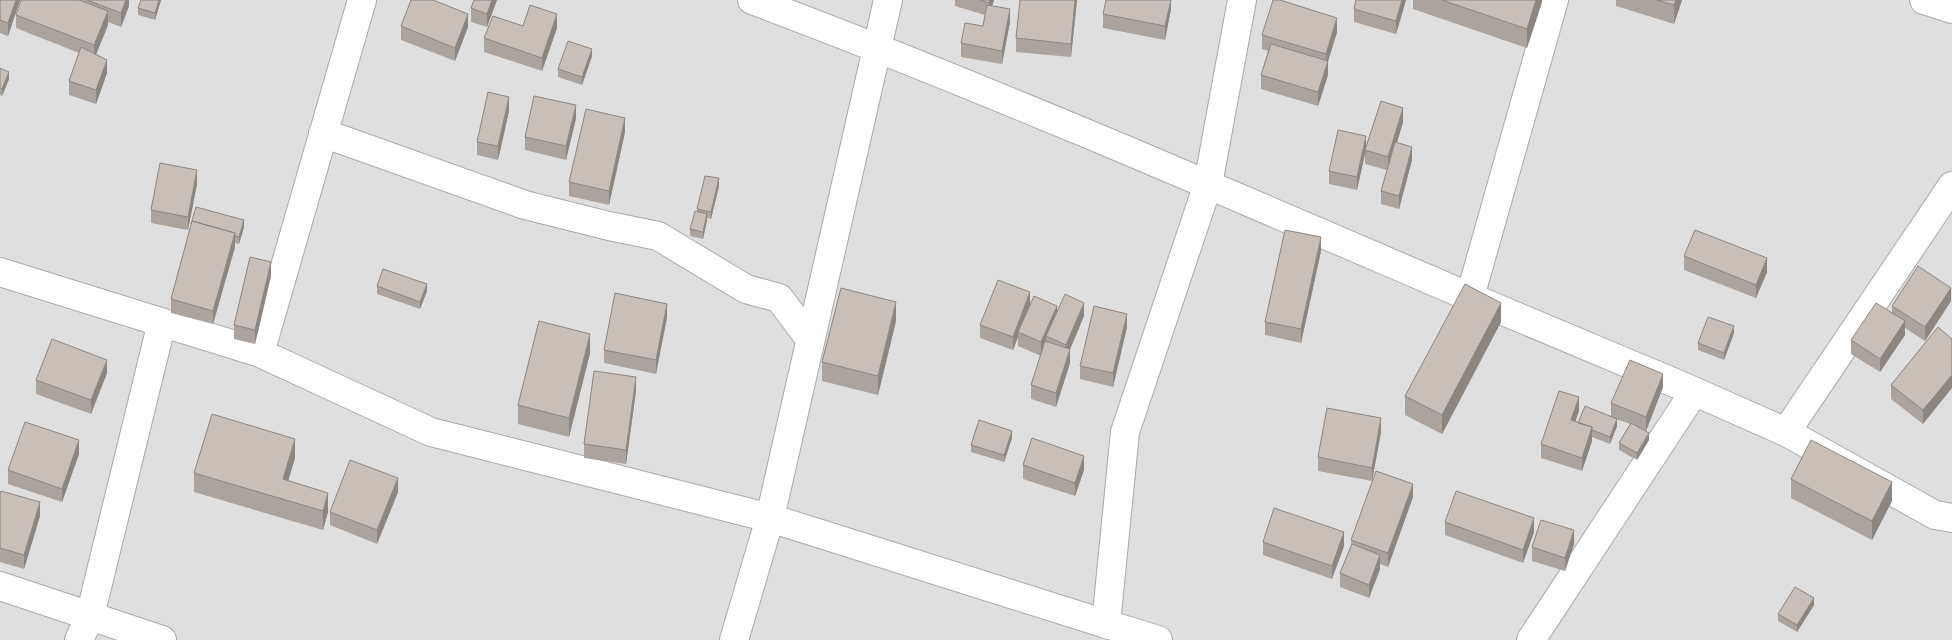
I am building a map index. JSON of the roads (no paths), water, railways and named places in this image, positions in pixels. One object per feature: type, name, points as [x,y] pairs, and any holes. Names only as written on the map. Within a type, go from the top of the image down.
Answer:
[{"type":"street","points":[[260,353],[362,0]]},
{"type":"street","points":[[752,0],[877,47],[1208,184],[1694,392],[1786,432],[1935,515],[1952,518]]},
{"type":"street","points":[[734,640],[770,518],[888,0]]},
{"type":"street","points":[[1106,624],[1125,432],[1208,184],[1242,0]]},
{"type":"street","points":[[1470,297],[1554,0]]},
{"type":"street","points":[[1924,0],[1952,9]]},
{"type":"street","points":[[323,133],[525,204],[609,226],[658,236],[746,289],[779,298],[810,339]]},
{"type":"street","points":[[1786,432],[1952,186]]},
{"type":"street","points":[[0,272],[260,353],[431,432],[770,518],[1158,640]]},
{"type":"street","points":[[85,628],[162,322]]},
{"type":"street","points":[[1531,640],[1694,392]]},
{"type":"street","points":[[0,586],[85,628],[162,640]]}]
